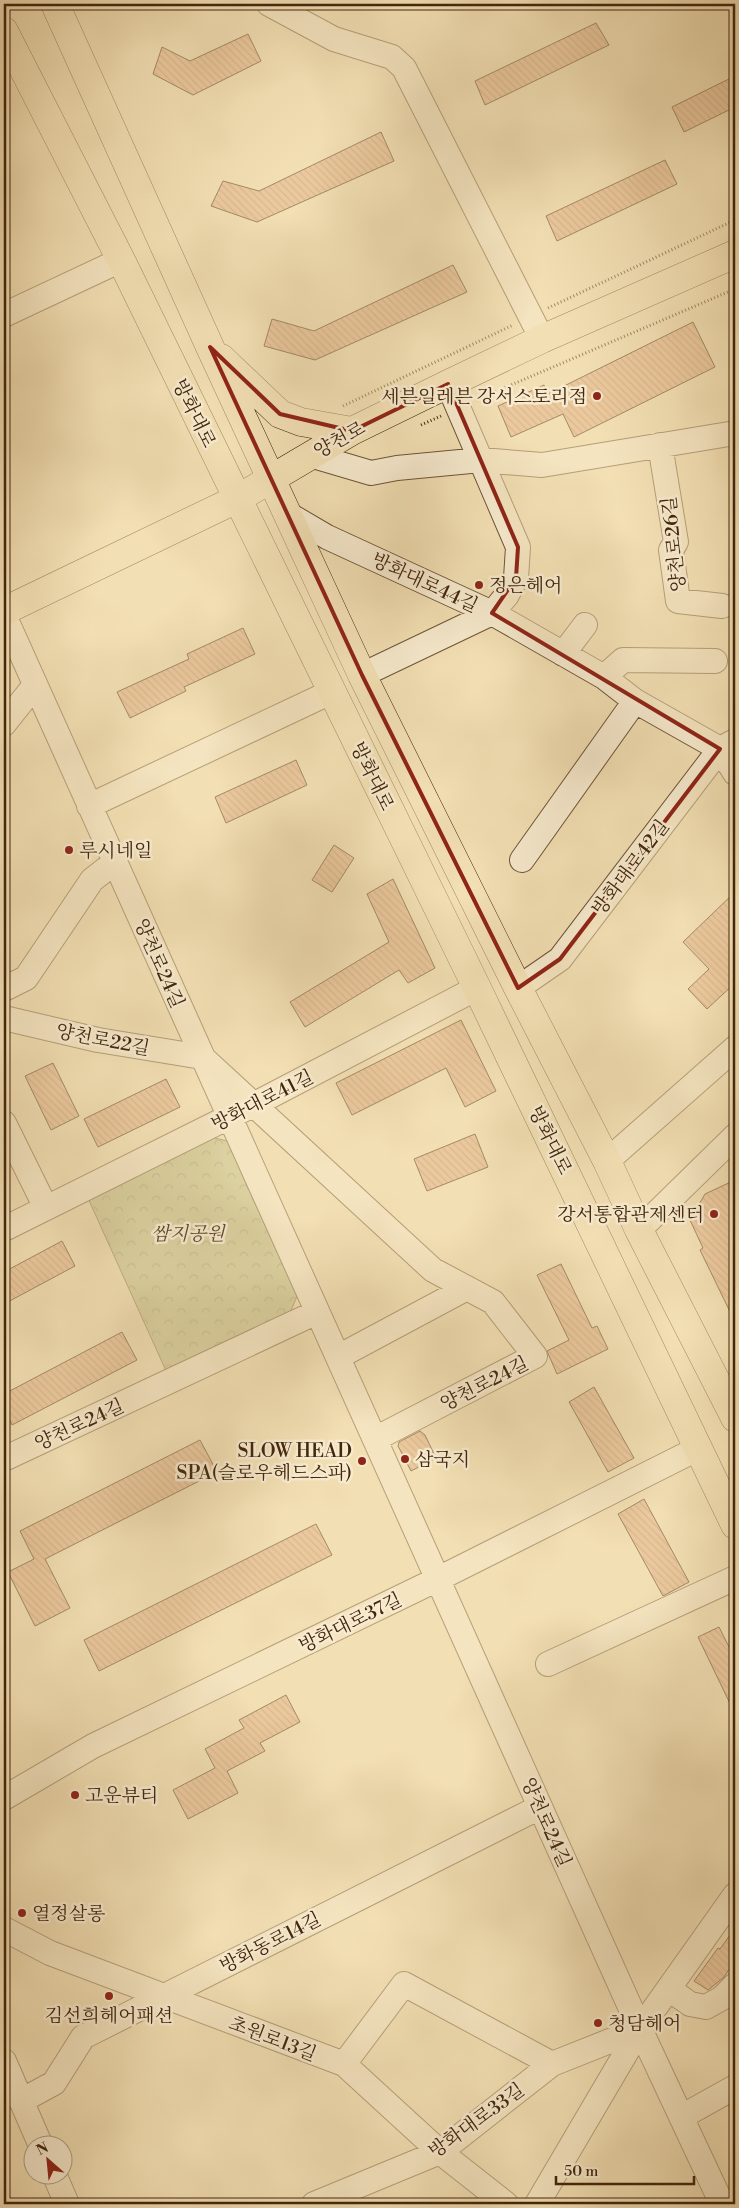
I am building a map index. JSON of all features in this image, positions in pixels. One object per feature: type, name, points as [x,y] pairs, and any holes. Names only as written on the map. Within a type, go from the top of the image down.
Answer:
[{"type":"main road","name":"방화대로","points":[[55,4],[210,347],[362,675],[735,1418]]},
{"type":"main road","name":"방화대로","points":[[4,31],[121,260],[477,988],[735,1525]]},
{"type":"main road","name":"양천로","points":[[4,611],[237,499],[352,431],[453,396],[542,339],[735,254]]},
{"type":"main road","points":[[210,347],[280,414],[301,422],[352,431]]},
{"type":"street","points":[[269,4],[334,39],[392,57],[404,68],[542,339]]},
{"type":"street","points":[[4,315],[121,260]]},
{"type":"street","points":[[362,675],[492,613],[507,595],[516,578],[518,547],[453,396]]},
{"type":"street","points":[[310,455],[371,473],[398,468],[481,460],[542,465],[734,432]]},
{"type":"street","name":"양천로26길","points":[[660,445],[676,542],[670,550],[678,601],[722,606]]},
{"type":"street","name":"방화대로44길","points":[[286,513],[327,537],[492,613],[604,677],[635,701],[728,745],[735,772]]},
{"type":"street","name":"양천로24길","points":[[4,615],[640,2030],[722,2204]]},
{"type":"street","points":[[563,654],[585,625]]},
{"type":"street","points":[[604,677],[623,660],[716,661]]},
{"type":"street","points":[[4,724],[35,685]]},
{"type":"street","points":[[89,806],[331,692]]},
{"type":"street","points":[[522,860],[635,701]]},
{"type":"street","name":"방화대로42길","points":[[518,988],[560,959],[728,745]]},
{"type":"street","points":[[4,989],[26,978],[92,880],[114,862]]},
{"type":"street","name":"방화대로41길","points":[[4,1229],[230,1117],[477,988]]},
{"type":"street","name":"양천로22길","points":[[4,1018],[98,1040],[202,1057]]},
{"type":"street","points":[[607,1160],[735,1048]]},
{"type":"street","points":[[202,1057],[255,1104],[432,1270],[467,1288]]},
{"type":"street","points":[[4,1123],[46,1208]]},
{"type":"street","points":[[639,1230],[735,1136]]},
{"type":"street","points":[[338,1357],[467,1288]]},
{"type":"street","name":"양천로24길","points":[[375,1439],[536,1356],[493,1302],[467,1288]]},
{"type":"street","name":"양천로24길","points":[[4,1459],[317,1312]]},
{"type":"street","name":"방화대로37길","points":[[4,1798],[93,1746],[438,1579],[699,1448]]},
{"type":"street","points":[[548,1664],[735,1578]]},
{"type":"street","name":"방화동로14길","points":[[21,2101],[54,2083],[83,2037],[540,1807]]},
{"type":"street","points":[[536,2204],[640,2030],[735,1894]]},
{"type":"street","name":"초원로13길","points":[[4,1929],[50,1953],[344,2064],[440,2152],[506,2204]]},
{"type":"street","points":[[344,2064],[404,1984],[552,2064]]},
{"type":"street","points":[[669,1989],[690,2004],[706,2008],[722,1998],[735,1985]]},
{"type":"street","name":"방화대로33길","points":[[314,2204],[440,2152],[552,2064],[640,2030]]},
{"type":"street","points":[[4,2061],[37,2136]]},
{"type":"street","points":[[681,2118],[735,2087]]},
{"type":"street","points":[[59,2186],[67,2204]]},
{"type":"path","points":[[413,428],[453,396],[735,289]]},
{"type":"highlighted area","points":[[210,347],[280,414],[352,431],[448,384],[518,547],[516,578],[492,613],[720,749],[560,959],[518,988],[362,675]]},
{"type":"green space","name":"쌈지공원","points":[[207,1136],[231,1142],[298,1294],[287,1320],[167,1373],[87,1196]]},
{"type":"building","points":[[596,23],[609,45],[485,105],[475,81]]},
{"type":"building","points":[[248,34],[261,61],[193,95],[153,74],[162,47],[190,61]]},
{"type":"building","points":[[735,76],[735,107],[684,132],[672,107]]},
{"type":"building","points":[[381,132],[394,161],[257,222],[211,206],[223,181],[259,191]]},
{"type":"building","points":[[665,160],[677,184],[557,241],[546,216]]},
{"type":"building","points":[[453,265],[467,292],[315,360],[264,346],[272,319],[314,331]]},
{"type":"building","points":[[693,322],[715,367],[574,437],[563,414],[511,437],[498,406],[544,385],[548,394]]},
{"type":"building","points":[[243,628],[255,654],[184,687],[186,691],[130,718],[117,692],[189,659],[187,654]]},
{"type":"building","points":[[296,760],[307,785],[226,823],[215,797]]},
{"type":"building","points":[[334,845],[354,858],[332,892],[312,880]]},
{"type":"building","points":[[393,879],[435,968],[408,983],[399,970],[305,1027],[290,1002],[389,942],[367,894]]},
{"type":"building","points":[[735,892],[735,983],[707,1009],[688,989],[709,969],[683,942]]},
{"type":"building","points":[[461,1020],[496,1091],[465,1107],[446,1068],[352,1115],[336,1083]]},
{"type":"building","points":[[53,1063],[79,1116],[51,1130],[25,1076]]},
{"type":"building","points":[[166,1079],[180,1107],[98,1147],[84,1119]]},
{"type":"building","points":[[475,1134],[488,1167],[427,1191],[414,1159]]},
{"type":"building","points":[[735,1180],[735,1322],[700,1250],[703,1248],[690,1220],[705,1194]]},
{"type":"building","points":[[62,1241],[75,1266],[4,1304],[4,1272]]},
{"type":"building","points":[[561,1264],[592,1328],[597,1326],[608,1349],[557,1374],[547,1351],[569,1340],[537,1275]]},
{"type":"building","points":[[122,1332],[137,1360],[12,1425],[4,1409],[4,1394]]},
{"type":"building","points":[[594,1387],[634,1458],[608,1472],[569,1402]]},
{"type":"building","points":[[420,1431],[425,1435],[436,1458],[411,1471],[398,1446],[399,1442]]},
{"type":"building","points":[[200,1440],[217,1472],[45,1559],[70,1608],[35,1626],[8,1572],[34,1559],[20,1531]]},
{"type":"building","points":[[644,1499],[689,1582],[663,1596],[618,1514]]},
{"type":"building","points":[[316,1524],[332,1555],[99,1671],[84,1640]]},
{"type":"building","points":[[719,1627],[735,1659],[735,1714],[698,1637]]},
{"type":"building","points":[[286,1695],[300,1722],[260,1743],[265,1751],[227,1771],[238,1793],[188,1819],[173,1790],[215,1768],[205,1749],[244,1728],[239,1720]]},
{"type":"building","points":[[735,1928],[735,1960],[724,1977],[708,1990],[694,1981]]},
{"type":"place","name":"세븐일레븐 강서스토리점","points":[[597,396]]},
{"type":"place","name":"정은헤어","points":[[479,585]]},
{"type":"place","name":"루시네일","points":[[69,850]]},
{"type":"place","name":"강서통합관제센터","points":[[714,1214]]},
{"type":"place","name":"삼국지","points":[[405,1459]]},
{"type":"place","name":"SLOW HEAD SPA(슬로우헤드스파)","points":[[362,1461]]},
{"type":"place","name":"고운뷰티","points":[[75,1795]]},
{"type":"place","name":"열정살롱","points":[[22,1913]]},
{"type":"place","name":"김선희헤어패션","points":[[109,1996]]},
{"type":"place","name":"청담헤어","points":[[598,2023]]}]
